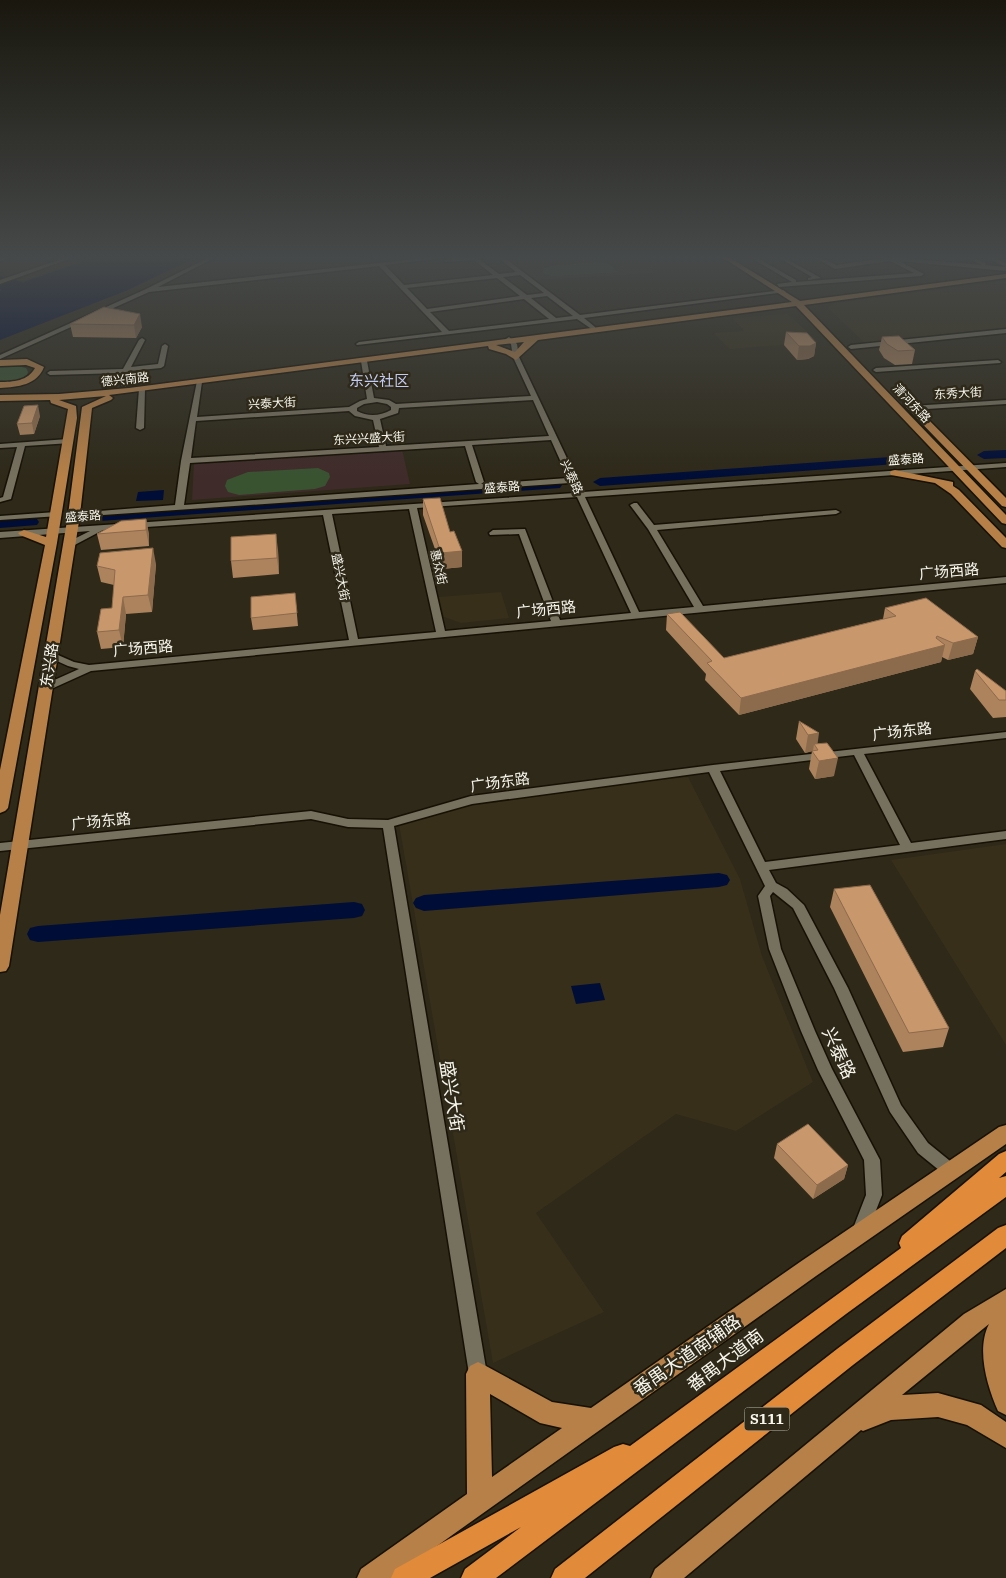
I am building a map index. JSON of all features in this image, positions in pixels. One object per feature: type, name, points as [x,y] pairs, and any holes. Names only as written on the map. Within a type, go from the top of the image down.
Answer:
[{"type":"highway","points":[[838,1306],[1006,1160]]},
{"type":"highway","name":"番禺大道南","points":[[474,1578],[838,1306],[1006,1185]]},
{"type":"highway","name":"S111","points":[[564,1578],[845,1357],[1006,1235]]},
{"type":"highway","points":[[971,1262],[1006,1243]]},
{"type":"highway","points":[[404,1578],[672,1429]]},
{"type":"main road","name":"德兴南路","points":[[22,396],[66,394],[366,360],[481,346],[582,330]]},
{"type":"main road","name":"德兴南路","points":[[22,396],[66,397],[142,389],[366,360],[456,346],[594,330]]},
{"type":"main road","name":"清河东路","points":[[822,330],[1006,522]]},
{"type":"main road","name":"清河东路","points":[[836,330],[911,408],[1004,497]]},
{"type":"main road","points":[[481,346],[504,350],[516,357],[525,345],[534,338]]},
{"type":"main road","points":[[0,363],[26,362],[40,367],[37,374],[29,380],[0,385]]},
{"type":"main road","points":[[0,399],[54,401],[158,384]]},
{"type":"main road","points":[[0,392],[45,390],[124,391]]},
{"type":"main road","name":"东兴路","points":[[0,966],[73,522],[86,407],[124,391]]},
{"type":"main road","points":[[0,392],[22,396]]},
{"type":"main road","points":[[0,399],[22,396]]},
{"type":"main road","name":"东兴路","points":[[0,808],[52,537],[73,408],[54,401]]},
{"type":"main road","points":[[933,445],[948,444]]},
{"type":"main road","points":[[894,473],[939,482],[979,493]]},
{"type":"main road","points":[[939,482],[955,492],[1006,545]]},
{"type":"main road","points":[[58,499],[76,498]]},
{"type":"main road","points":[[987,525],[1006,522]]},
{"type":"main road","points":[[24,533],[52,537]]},
{"type":"main road","points":[[46,565],[66,563]]},
{"type":"main road","name":"番禺大道南辅路","points":[[370,1578],[858,1234],[1006,1133]]},
{"type":"main road","points":[[664,1578],[972,1322],[1006,1300]]},
{"type":"main road","points":[[1006,1316],[996,1334],[995,1359],[1006,1403]]},
{"type":"main road","points":[[478,1374],[549,1414],[594,1420]]},
{"type":"main road","points":[[478,1374],[480,1499]]},
{"type":"main road","points":[[850,1424],[891,1408],[938,1405],[972,1414],[1006,1436]]},
{"type":"street","points":[[0,357],[60,330]]},
{"type":"street","points":[[442,330],[456,346]]},
{"type":"street","points":[[483,330],[359,344],[366,360],[371,400],[389,402],[396,406],[535,398]]},
{"type":"street","points":[[851,347],[1006,331]]},
{"type":"street","points":[[124,391],[126,370],[142,340]]},
{"type":"street","name":"兴泰路","points":[[510,340],[516,357],[636,615]]},
{"type":"street","points":[[50,373],[126,370],[161,366],[165,346]]},
{"type":"street","points":[[876,370],[998,362]]},
{"type":"street","points":[[179,508],[185,460],[199,382]]},
{"type":"street","points":[[140,428],[142,389]]},
{"type":"street","name":"兴泰大街","points":[[193,419],[352,409],[359,403],[371,400]]},
{"type":"street","name":"东秀大街","points":[[911,408],[1006,402]]},
{"type":"street","points":[[383,449],[376,417],[392,413],[395,411],[396,406]]},
{"type":"street","name":"兴泰大街","points":[[352,409],[357,415],[376,417]]},
{"type":"street","name":"东兴兴盛大街","points":[[185,460],[554,438]]},
{"type":"street","points":[[0,446],[68,441]]},
{"type":"street","points":[[0,500],[8,499],[22,444]]},
{"type":"street","points":[[468,444],[480,482]]},
{"type":"street","name":"盛泰路","points":[[52,537],[73,522],[106,527],[1006,465]]},
{"type":"street","points":[[73,522],[179,508],[573,480]]},
{"type":"street","points":[[634,505],[652,528],[700,609]]},
{"type":"street","name":"惠众街","points":[[412,506],[441,634]]},
{"type":"street","name":"盛兴大街","points":[[327,512],[354,643]]},
{"type":"street","points":[[652,528],[836,512]]},
{"type":"street","points":[[0,518],[56,514]]},
{"type":"street","points":[[69,544],[106,527]]},
{"type":"street","points":[[493,533],[522,531],[556,623]]},
{"type":"street","points":[[0,535],[24,533]]},
{"type":"street","name":"广场西路","points":[[89,668],[1006,580]]},
{"type":"street","points":[[51,655],[71,664],[89,668]]},
{"type":"street","points":[[45,688],[89,668]]},
{"type":"street","name":"广场东路","points":[[0,847],[311,815],[348,823],[388,824],[471,800],[713,768],[1006,735]]},
{"type":"street","points":[[857,751],[908,848]]},
{"type":"street","name":"兴泰路","points":[[713,768],[771,886],[783,892],[798,905],[841,988],[894,1108],[923,1148],[950,1170]]},
{"type":"street","name":"盛兴大街","points":[[388,824],[478,1374]]},
{"type":"street","points":[[761,867],[1006,835]]},
{"type":"street","name":"兴泰路","points":[[771,886],[764,896],[775,949],[825,1070],[872,1160],[874,1196],[858,1234]]},
{"type":"shaded area","points":[[743,330],[805,330],[818,342],[730,349],[714,333],[744,331]]},
{"type":"shaded area","points":[[851,330],[1006,330],[1006,330],[867,345]]},
{"type":"shaded area","points":[[402,449],[410,484],[192,500],[194,462]]},
{"type":"shaded area","points":[[501,592],[509,618],[461,623],[444,617],[439,597]]},
{"type":"shaded area","points":[[688,777],[740,879],[762,956],[813,1082],[736,1131],[676,1114],[536,1213],[604,1312],[493,1363],[399,824],[480,803],[537,793]]},
{"type":"shaded area","points":[[1006,844],[1006,1045],[891,860]]},
{"type":"green space","points":[[12,365],[26,368],[28,372],[26,378],[0,384],[0,366]]},
{"type":"green space","points":[[318,468],[329,473],[330,477],[325,486],[315,489],[239,495],[228,492],[225,486],[227,480],[248,472]]},
{"type":"water","points":[[0,330],[27,330],[0,340]]},
{"type":"water","points":[[164,490],[163,500],[136,501],[138,492]]},
{"type":"water","points":[[600,983],[605,1000],[576,1004],[571,986]]},
{"type":"building","points":[[786,332],[807,333],[816,343],[810,346],[799,346]]},
{"type":"building","points":[[899,336],[915,350],[898,351],[887,344],[882,337]]},
{"type":"building","points":[[38,405],[32,423],[17,424],[24,406]]},
{"type":"building","points":[[440,498],[450,532],[454,531],[462,551],[441,553],[423,499]]},
{"type":"building","points":[[146,519],[146,530],[97,534],[121,521]]},
{"type":"building","points":[[276,534],[277,558],[231,561],[231,537]]},
{"type":"building","points":[[153,548],[148,595],[123,597],[119,630],[97,632],[101,609],[112,608],[115,570],[97,566],[100,553]]},
{"type":"building","points":[[295,593],[297,613],[251,618],[251,597]]},
{"type":"building","points":[[926,598],[978,637],[953,643],[937,636],[936,638],[945,645],[741,698],[707,663],[712,661],[667,614],[680,612],[724,658],[896,616],[885,608]]},
{"type":"building","points":[[977,669],[1006,691],[1006,700],[999,700],[975,671]]},
{"type":"building","points":[[799,721],[819,733],[808,735]]},
{"type":"building","points":[[827,743],[838,758],[819,761],[812,751],[818,750],[814,744]]},
{"type":"building","points":[[870,885],[949,1028],[909,1033],[834,889]]},
{"type":"building","points":[[808,1124],[848,1165],[817,1185],[777,1144]]},
{"type":"waterway","points":[[984,455],[1006,454]]},
{"type":"waterway","points":[[600,482],[918,459]]},
{"type":"waterway","points":[[100,517],[555,485]]},
{"type":"waterway","points":[[0,524],[32,522]]},
{"type":"waterway","points":[[424,903],[719,880]]},
{"type":"waterway","points":[[38,934],[354,910]]},
{"type":"district","name":"东兴社区","points":[[379,380]]}]
